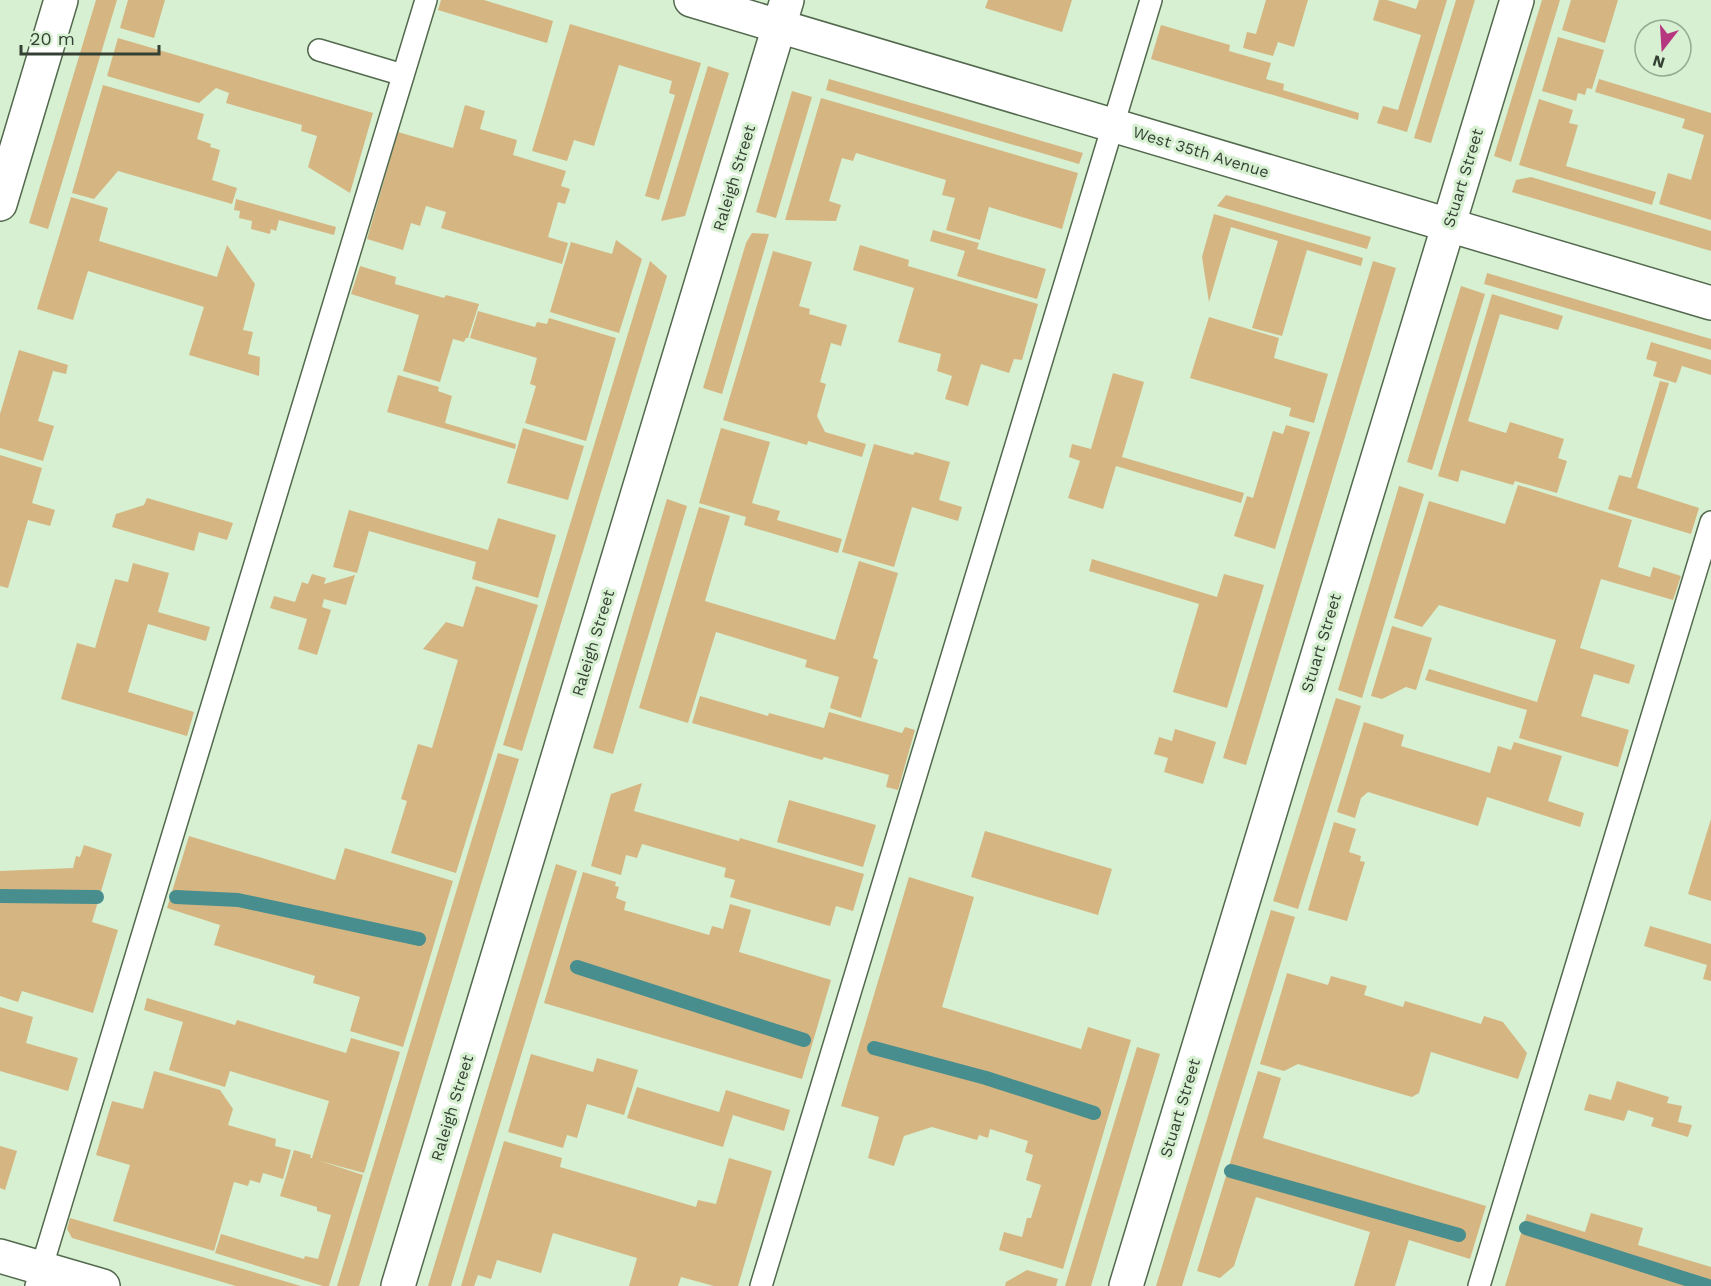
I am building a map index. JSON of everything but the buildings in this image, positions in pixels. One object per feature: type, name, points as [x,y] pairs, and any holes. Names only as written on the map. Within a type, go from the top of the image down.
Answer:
[{"type":"street","points":[[0,204],[61,0]]},
{"type":"street","name":"West 35th Avenue","points":[[691,0],[783,13],[1113,125],[1711,303]]},
{"type":"street","name":"Stuart Street","points":[[1126,1286],[1517,0]]},
{"type":"street","name":"Raleigh Street","points":[[398,1286],[783,13]]},
{"type":"street","points":[[0,1256],[39,1277],[103,1286]]},
{"type":"lane","points":[[39,1277],[426,0]]},
{"type":"lane","points":[[761,1286],[1151,0]]},
{"type":"lane","points":[[319,50],[403,75]]},
{"type":"lane","points":[[1479,1286],[1709,534]]},
{"type":"shaded area","points":[[96,0],[117,0],[48,229],[29,223]]},
{"type":"shaded area","points":[[128,0],[165,0],[154,38],[120,28]]},
{"type":"shaded area","points":[[441,0],[484,0],[553,21],[547,43],[438,10]]},
{"type":"shaded area","points":[[988,0],[1072,0],[1062,32],[985,8]]},
{"type":"shaded area","points":[[1266,0],[1308,0],[1294,47],[1278,42],[1273,56],[1243,48],[1247,32],[1256,34]]},
{"type":"shaded area","points":[[1379,0],[1387,0],[1416,9],[1419,0],[1447,0],[1407,132],[1377,123],[1383,106],[1398,110],[1421,35],[1373,20]]},
{"type":"shaded area","points":[[1456,0],[1475,0],[1431,143],[1414,138]]},
{"type":"shaded area","points":[[1542,0],[1560,0],[1511,162],[1494,156]]},
{"type":"shaded area","points":[[1571,0],[1618,0],[1605,43],[1562,30]]},
{"type":"shaded area","points":[[570,24],[701,63],[659,200],[645,196],[675,95],[669,93],[672,81],[619,65],[594,146],[574,140],[567,161],[532,151]]},
{"type":"shaded area","points":[[1161,25],[1230,45],[1229,51],[1271,63],[1266,79],[1284,84],[1283,90],[1359,113],[1358,120],[1151,59]]},
{"type":"shaded area","points":[[1558,37],[1604,50],[1592,89],[1587,88],[1585,95],[1578,93],[1576,101],[1542,91]]},
{"type":"shaded area","points":[[118,38],[373,113],[350,193],[308,167],[317,136],[301,131],[302,125],[226,103],[229,93],[216,88],[199,103],[107,76]]},
{"type":"shaded area","points":[[708,66],[729,73],[685,216],[661,221]]},
{"type":"shaded area","points":[[829,79],[1083,153],[1079,164],[826,90]]},
{"type":"shaded area","points":[[1599,79],[1711,113],[1711,220],[1659,204],[1668,173],[1691,180],[1704,135],[1682,128],[1685,119],[1595,92]]},
{"type":"shaded area","points":[[103,85],[204,114],[197,139],[220,150],[212,180],[237,188],[232,204],[118,171],[94,199],[72,193]]},
{"type":"shaded area","points":[[792,91],[812,97],[776,218],[756,212]]},
{"type":"shaded area","points":[[821,98],[1078,173],[1062,229],[989,207],[980,240],[946,230],[955,198],[942,195],[946,180],[856,153],[853,161],[842,158],[829,201],[841,205],[836,221],[785,220]]},
{"type":"shaded area","points":[[1539,99],[1573,110],[1569,123],[1578,125],[1566,166],[1656,192],[1652,205],[1519,165]]},
{"type":"shaded area","points":[[465,105],[485,111],[480,129],[517,140],[513,155],[566,171],[561,186],[570,189],[565,204],[558,202],[548,237],[568,243],[562,264],[441,228],[446,212],[426,206],[420,226],[411,223],[403,250],[367,239],[398,132],[453,148]]},
{"type":"shaded area","points":[[1531,177],[1711,231],[1711,251],[1512,192],[1516,180]]},
{"type":"shaded area","points":[[1226,195],[1371,237],[1367,249],[1217,206]]},
{"type":"shaded area","points":[[71,197],[108,208],[99,241],[217,277],[227,245],[255,284],[243,330],[253,332],[248,354],[260,357],[259,376],[189,355],[204,307],[88,271],[73,320],[37,309]]},
{"type":"shaded area","points":[[236,199],[336,227],[334,235],[279,220],[276,231],[271,229],[270,234],[251,229],[252,221],[239,218],[240,211],[234,210]]},
{"type":"shaded area","points":[[1214,214],[1363,258],[1361,266],[1307,250],[1282,336],[1252,328],[1278,241],[1231,227],[1209,302],[1202,257]]},
{"type":"shaded area","points":[[933,230],[979,243],[977,249],[1046,269],[1037,299],[957,276],[965,251],[930,241]]},
{"type":"shaded area","points":[[752,233],[769,234],[722,394],[703,388],[746,243]]},
{"type":"shaded area","points":[[616,240],[642,259],[619,333],[550,312],[571,242],[612,254]]},
{"type":"shaded area","points":[[860,245],[909,260],[908,266],[1038,304],[1022,360],[1014,359],[1009,373],[981,364],[968,406],[945,399],[952,376],[937,371],[941,354],[898,342],[914,288],[853,270]]},
{"type":"shaded area","points":[[773,251],[812,262],[799,306],[810,309],[809,314],[847,325],[841,346],[831,343],[820,382],[826,384],[817,416],[825,432],[866,444],[862,457],[808,441],[807,445],[723,420]]},
{"type":"shaded area","points":[[650,261],[667,276],[522,751],[503,745]]},
{"type":"shaded area","points":[[1373,261],[1396,268],[1246,765],[1223,758]]},
{"type":"shaded area","points":[[360,266],[396,277],[395,284],[444,298],[446,295],[479,304],[468,338],[464,342],[453,339],[440,382],[403,371],[419,315],[351,294]]},
{"type":"shaded area","points":[[1487,273],[1711,339],[1711,350],[1484,284]]},
{"type":"shaded area","points":[[1461,286],[1485,294],[1432,470],[1407,462]]},
{"type":"shaded area","points":[[1492,294],[1563,316],[1558,330],[1500,314],[1468,421],[1506,433],[1510,422],[1564,439],[1558,458],[1567,461],[1557,493],[1515,481],[1513,485],[1461,470],[1458,482],[1438,476]]},
{"type":"shaded area","points":[[478,311],[535,327],[537,322],[547,324],[549,318],[616,338],[586,441],[525,423],[536,386],[530,384],[537,358],[470,338]]},
{"type":"shaded area","points":[[1209,317],[1279,338],[1274,358],[1328,374],[1314,423],[1289,416],[1291,408],[1190,378]]},
{"type":"shaded area","points":[[1651,342],[1711,360],[1711,375],[1682,366],[1676,383],[1653,376],[1657,362],[1646,359]]},
{"type":"shaded area","points":[[19,350],[68,365],[66,374],[53,371],[38,421],[54,426],[43,461],[0,448],[0,414]]},
{"type":"shaded area","points":[[1113,373],[1144,382],[1122,457],[1244,493],[1241,503],[1116,466],[1103,509],[1068,498],[1080,461],[1069,457],[1072,444],[1091,449]]},
{"type":"shaded area","points":[[398,375],[439,387],[438,391],[452,396],[445,423],[516,444],[515,449],[387,412]]},
{"type":"shaded area","points":[[1660,381],[1669,383],[1637,488],[1699,508],[1691,534],[1608,509],[1619,475],[1631,478]]},
{"type":"shaded area","points":[[1286,425],[1310,432],[1275,549],[1234,536],[1247,496],[1253,498],[1273,431],[1283,434]]},
{"type":"shaded area","points":[[523,428],[584,446],[568,500],[507,483]]},
{"type":"shaded area","points":[[721,428],[770,442],[752,503],[780,511],[777,520],[842,539],[838,553],[744,525],[746,517],[699,503]]},
{"type":"shaded area","points":[[874,444],[950,462],[939,500],[962,507],[958,521],[912,507],[894,567],[842,552]]},
{"type":"shaded area","points":[[0,455],[42,468],[32,503],[55,510],[50,526],[28,520],[8,588],[0,586]]},
{"type":"shaded area","points":[[1518,485],[1632,520],[1618,567],[1650,577],[1653,567],[1681,576],[1673,600],[1601,579],[1580,648],[1635,665],[1629,684],[1594,674],[1581,716],[1629,730],[1618,767],[1519,738],[1527,710],[1425,680],[1429,669],[1537,702],[1556,640],[1439,605],[1422,627],[1394,618],[1429,501],[1505,524]]},
{"type":"shaded area","points":[[1399,486],[1424,494],[1362,698],[1338,690]]},
{"type":"shaded area","points":[[147,498],[233,523],[227,540],[199,532],[194,551],[112,527],[116,514],[144,505]]},
{"type":"shaded area","points":[[667,499],[687,506],[613,754],[593,748]]},
{"type":"shaded area","points":[[699,507],[730,516],[705,601],[835,640],[859,561],[898,573],[873,658],[878,660],[861,718],[830,708],[839,677],[805,667],[807,660],[716,632],[688,723],[639,708]]},
{"type":"shaded area","points":[[349,510],[488,550],[498,518],[556,535],[538,598],[472,579],[476,562],[369,531],[357,573],[333,567]]},
{"type":"shaded area","points":[[1092,559],[1217,597],[1224,574],[1264,585],[1227,708],[1173,692],[1199,604],[1089,571]]},
{"type":"shaded area","points":[[133,563],[169,573],[158,612],[210,627],[206,641],[148,624],[128,692],[194,712],[187,736],[61,699],[77,643],[95,648],[115,579],[128,582]]},
{"type":"shaded area","points":[[312,574],[326,578],[324,584],[355,575],[346,605],[324,599],[322,607],[331,610],[317,655],[298,649],[307,619],[270,608],[274,596],[295,602],[302,582],[308,584]]},
{"type":"shaded area","points":[[476,586],[538,605],[456,873],[391,853],[407,801],[401,799],[418,744],[432,748],[458,660],[423,649],[446,622],[463,627]]},
{"type":"shaded area","points":[[1392,626],[1432,638],[1416,690],[1406,687],[1382,699],[1371,696]]},
{"type":"shaded area","points":[[700,696],[768,716],[769,713],[824,728],[829,712],[902,733],[905,727],[915,730],[898,790],[886,787],[889,775],[824,757],[822,760],[692,723]]},
{"type":"shaded area","points":[[1336,698],[1361,706],[1298,909],[1273,901]]},
{"type":"shaded area","points":[[1364,722],[1404,735],[1401,746],[1490,773],[1498,746],[1511,750],[1514,742],[1562,756],[1548,801],[1584,813],[1580,827],[1487,797],[1478,826],[1368,792],[1361,798],[1355,818],[1337,812]]},
{"type":"shaded area","points":[[1175,729],[1216,742],[1203,784],[1164,772],[1168,758],[1154,754],[1159,737],[1172,741]]},
{"type":"shaded area","points":[[498,753],[519,759],[359,1286],[337,1286]]},
{"type":"shaded area","points":[[642,783],[634,811],[739,841],[740,838],[864,874],[853,911],[836,906],[830,926],[730,897],[735,880],[724,877],[726,868],[642,844],[637,858],[626,855],[621,875],[591,866],[611,794]]},
{"type":"shaded area","points":[[789,800],[876,825],[863,867],[777,842]]},
{"type":"shaded area","points":[[1711,819],[1711,901],[1688,894]]},
{"type":"shaded area","points":[[1334,822],[1356,829],[1349,852],[1361,856],[1360,861],[1365,862],[1347,921],[1308,910]]},
{"type":"shaded area","points":[[985,831],[1112,869],[1098,915],[971,877]]},
{"type":"shaded area","points":[[189,836],[335,880],[345,848],[453,881],[403,1047],[350,1031],[360,997],[313,983],[315,976],[214,945],[220,925],[167,908]]},
{"type":"shaded area","points":[[84,845],[112,854],[92,922],[118,930],[93,1013],[22,991],[18,1002],[0,996],[0,871],[73,868],[76,856],[80,857]]},
{"type":"shaded area","points":[[556,864],[577,871],[451,1286],[428,1286]]},
{"type":"shaded area","points":[[583,872],[616,882],[615,886],[619,887],[616,898],[626,902],[624,910],[709,935],[712,926],[723,929],[730,904],[751,910],[739,952],[831,980],[802,1079],[544,1003]]},
{"type":"shaded area","points":[[909,877],[974,897],[942,1007],[1081,1049],[1088,1027],[1131,1040],[1063,1269],[999,1250],[1004,1232],[1022,1237],[1027,1218],[1031,1218],[1041,1185],[1026,1180],[1033,1155],[1025,1152],[1028,1141],[990,1129],[988,1138],[979,1135],[977,1140],[932,1127],[904,1136],[894,1166],[868,1158],[879,1117],[841,1106]]},
{"type":"shaded area","points":[[1271,910],[1295,917],[1182,1286],[1156,1286]]},
{"type":"shaded area","points":[[1650,926],[1711,944],[1711,981],[1703,979],[1707,965],[1644,946]]},
{"type":"shaded area","points":[[1287,973],[1328,985],[1331,976],[1367,986],[1364,995],[1403,1007],[1405,1001],[1481,1024],[1484,1016],[1503,1022],[1527,1053],[1518,1079],[1431,1052],[1419,1093],[1412,1097],[1298,1064],[1284,1071],[1260,1064]]},
{"type":"shaded area","points":[[147,998],[235,1025],[237,1020],[346,1053],[351,1038],[400,1052],[364,1173],[320,1161],[363,1175],[329,1286],[215,1253],[221,1234],[304,1259],[305,1256],[318,1259],[331,1215],[317,1211],[317,1207],[280,1196],[294,1150],[311,1155],[310,1158],[312,1158],[329,1101],[230,1071],[225,1087],[169,1070],[183,1022],[144,1010]]},
{"type":"shaded area","points":[[0,1007],[33,1017],[26,1043],[78,1058],[68,1091],[0,1071]]},
{"type":"shaded area","points":[[1137,1047],[1160,1054],[1091,1286],[1065,1286]]},
{"type":"shaded area","points":[[531,1054],[593,1072],[597,1058],[638,1070],[624,1115],[587,1104],[577,1138],[567,1135],[563,1148],[508,1132]]},
{"type":"shaded area","points":[[154,1071],[220,1090],[233,1109],[228,1125],[276,1139],[275,1146],[291,1150],[283,1179],[263,1173],[260,1183],[250,1180],[248,1186],[234,1182],[214,1251],[113,1221],[130,1165],[96,1155],[112,1101],[143,1109]]},
{"type":"shaded area","points":[[1258,1071],[1281,1078],[1263,1138],[1486,1206],[1470,1259],[1409,1240],[1395,1286],[1354,1286],[1370,1232],[1256,1197],[1234,1266],[1220,1278],[1197,1271]]},
{"type":"shaded area","points":[[1617,1081],[1669,1097],[1667,1103],[1682,1106],[1678,1122],[1692,1125],[1688,1137],[1651,1126],[1654,1118],[1628,1110],[1624,1121],[1584,1110],[1589,1094],[1611,1100]]},
{"type":"shaded area","points":[[637,1087],[719,1112],[726,1090],[790,1110],[784,1131],[733,1115],[723,1147],[627,1118]]},
{"type":"shaded area","points":[[504,1141],[562,1158],[560,1167],[696,1207],[698,1200],[716,1204],[729,1158],[772,1171],[738,1286],[714,1286],[681,1277],[678,1286],[629,1286],[637,1258],[553,1233],[541,1273],[497,1260],[491,1279],[478,1275],[474,1286],[461,1286]]},
{"type":"shaded area","points":[[0,1146],[17,1151],[5,1190],[0,1188]]},
{"type":"shaded area","points":[[1591,1213],[1643,1228],[1638,1245],[1711,1267],[1711,1286],[1505,1286],[1527,1214],[1585,1232]]},
{"type":"shaded area","points":[[70,1218],[301,1286],[236,1286],[72,1238],[67,1229]]},
{"type":"shaded area","points":[[1027,1270],[1058,1279],[1056,1286],[1005,1286],[1006,1282]]},
{"type":"waterway","points":[[0,896],[97,897]]},
{"type":"waterway","points":[[176,897],[238,900],[419,939]]},
{"type":"waterway","points":[[577,967],[804,1040]]},
{"type":"waterway","points":[[874,1048],[986,1078],[1094,1113]]},
{"type":"waterway","points":[[1231,1171],[1459,1235]]},
{"type":"waterway","points":[[1526,1228],[1708,1286]]}]
